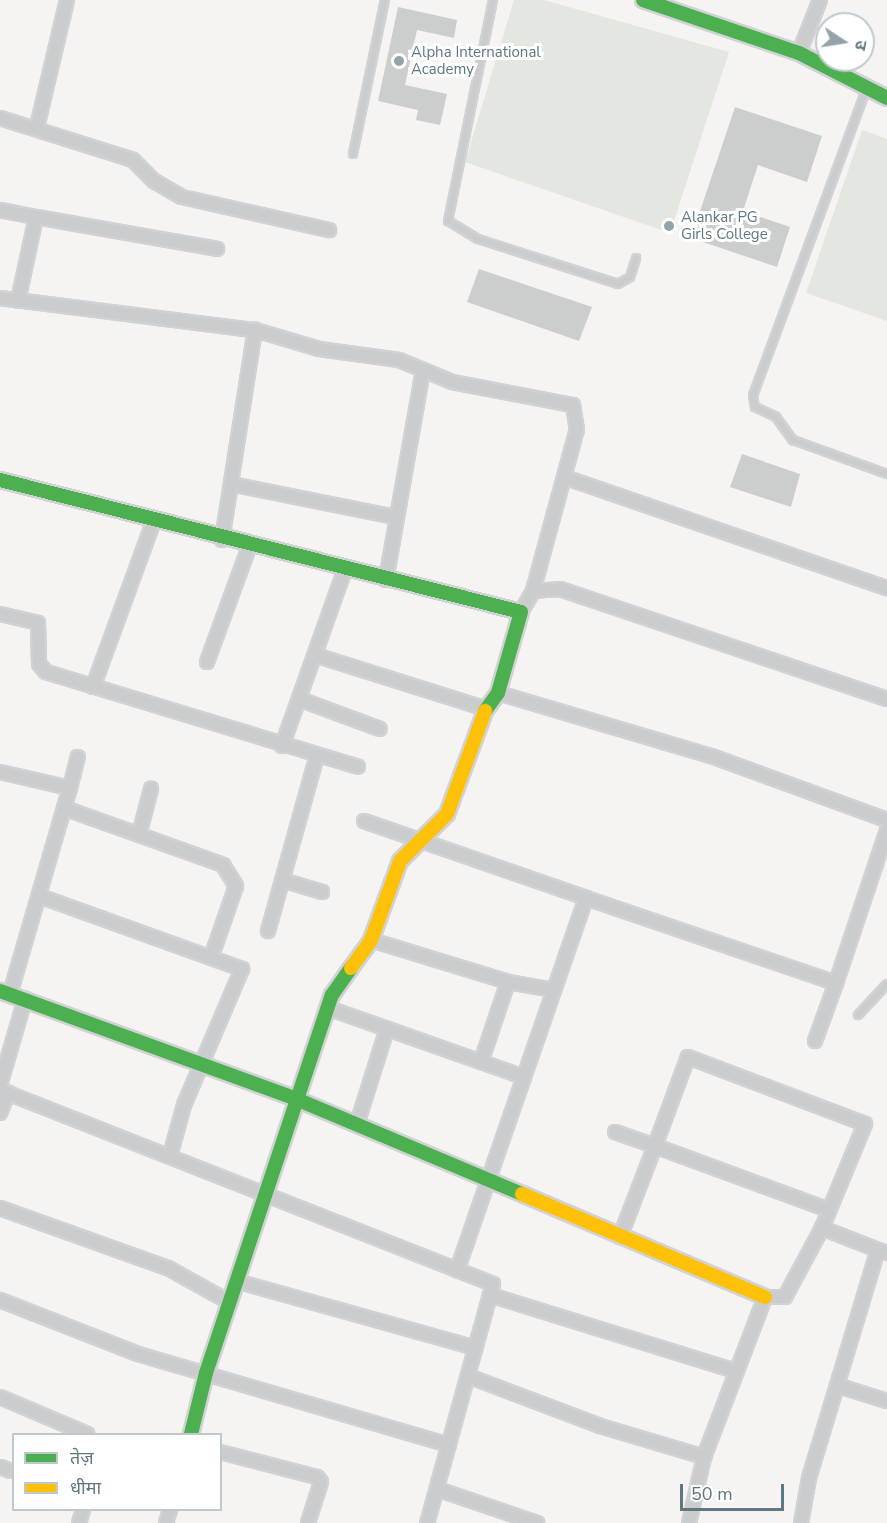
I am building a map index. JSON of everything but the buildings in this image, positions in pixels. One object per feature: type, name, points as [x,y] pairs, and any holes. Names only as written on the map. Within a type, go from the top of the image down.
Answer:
[{"type":"street","points":[[37,127],[67,0]]},
{"type":"street","points":[[643,0],[798,53],[887,98]]},
{"type":"street","points":[[798,53],[820,0]]},
{"type":"street","points":[[0,118],[37,127],[133,160],[154,181],[182,197],[329,230]]},
{"type":"street","points":[[0,210],[217,249]]},
{"type":"street","points":[[18,301],[36,217]]},
{"type":"street","points":[[0,298],[255,330],[319,349],[399,360],[423,371],[573,405],[579,420],[533,591],[521,612],[498,693],[486,709],[447,814],[422,839],[393,876],[371,940],[328,1008],[206,1373],[191,1433]]},
{"type":"street","points":[[222,540],[255,330]]},
{"type":"street","points":[[387,580],[395,517],[423,371]]},
{"type":"street","points":[[564,477],[887,588]]},
{"type":"street","points":[[0,480],[153,523],[521,612]]},
{"type":"street","points":[[231,484],[395,517]]},
{"type":"street","points":[[93,687],[153,523]]},
{"type":"street","points":[[207,662],[249,547]]},
{"type":"street","points":[[282,746],[345,570]]},
{"type":"street","points":[[533,591],[560,589],[597,599],[887,699]]},
{"type":"street","points":[[0,614],[38,623],[39,664],[46,672],[282,746],[358,767]]},
{"type":"street","points":[[315,655],[486,709]]},
{"type":"street","points":[[498,693],[711,756],[887,820]]},
{"type":"street","points":[[299,699],[380,729]]},
{"type":"street","points":[[268,931],[317,755]]},
{"type":"street","points":[[78,757],[39,896],[5,992],[296,1099],[491,1179],[620,1237],[765,1297],[785,1297],[822,1228],[865,1124],[688,1057],[620,1237]]},
{"type":"street","points":[[0,772],[70,788]]},
{"type":"street","points":[[139,835],[151,789]]},
{"type":"street","points":[[64,808],[223,865],[236,886],[211,958]]},
{"type":"street","points":[[364,821],[422,839],[586,898],[836,983]]},
{"type":"street","points":[[815,1041],[887,831]]},
{"type":"street","points":[[282,880],[322,892]]},
{"type":"street","points":[[39,896],[242,969],[204,1064],[184,1105],[170,1156]]},
{"type":"street","points":[[457,1270],[491,1179],[586,898]]},
{"type":"street","points":[[371,940],[508,982],[554,990]]},
{"type":"street","points":[[481,1062],[508,982]]},
{"type":"street","points":[[0,1113],[3,1090],[25,999]]},
{"type":"street","points":[[328,1008],[524,1077]]},
{"type":"street","points":[[357,1124],[387,1029]]},
{"type":"street","points":[[3,1090],[493,1284],[427,1523]]},
{"type":"street","points":[[615,1132],[829,1210]]},
{"type":"street","points":[[0,1208],[168,1269],[229,1302]]},
{"type":"street","points":[[801,1523],[809,1478],[882,1252],[822,1228]]},
{"type":"street","points":[[236,1281],[476,1348]]},
{"type":"street","points":[[490,1295],[735,1371]]},
{"type":"street","points":[[688,1523],[704,1457],[765,1297]]},
{"type":"street","points":[[0,1300],[138,1354],[448,1445]]},
{"type":"street","points":[[468,1376],[600,1426],[704,1457]]},
{"type":"street","points":[[839,1386],[887,1401]]},
{"type":"street","points":[[0,1397],[85,1433]]},
{"type":"street","points":[[222,1453],[317,1477],[321,1482],[308,1523]]},
{"type":"street","points":[[437,1489],[537,1523]]},
{"type":"lane","points":[[352,154],[385,0]]},
{"type":"lane","points":[[493,0],[448,221],[478,239],[618,284],[630,278],[636,258]]},
{"type":"lane","points":[[867,87],[753,395],[755,407],[776,417],[793,440],[887,474]]},
{"type":"lane","points":[[858,1015],[887,984]]},
{"type":"shaded area","points":[[514,0],[544,0],[729,52],[670,233],[465,162]]},
{"type":"shaded area","points":[[862,130],[887,139],[887,321],[806,293]]},
{"type":"traffic: fast","points":[[643,0],[799,53],[887,98]]},
{"type":"traffic: fast","points":[[0,480],[521,612],[498,693],[485,711]]},
{"type":"traffic: fast","points":[[191,1433],[206,1373],[332,995],[351,968]]},
{"type":"traffic: fast","points":[[0,991],[296,1099],[522,1194]]},
{"type":"traffic: slow","points":[[351,968],[371,940],[400,861],[447,814],[485,711]]},
{"type":"traffic: slow","points":[[522,1194],[765,1297]]},
{"type":"place","name":"Alpha International Academy","points":[[399,61]]},
{"type":"place","name":"Alankar PG Girls College","points":[[669,226]]}]
